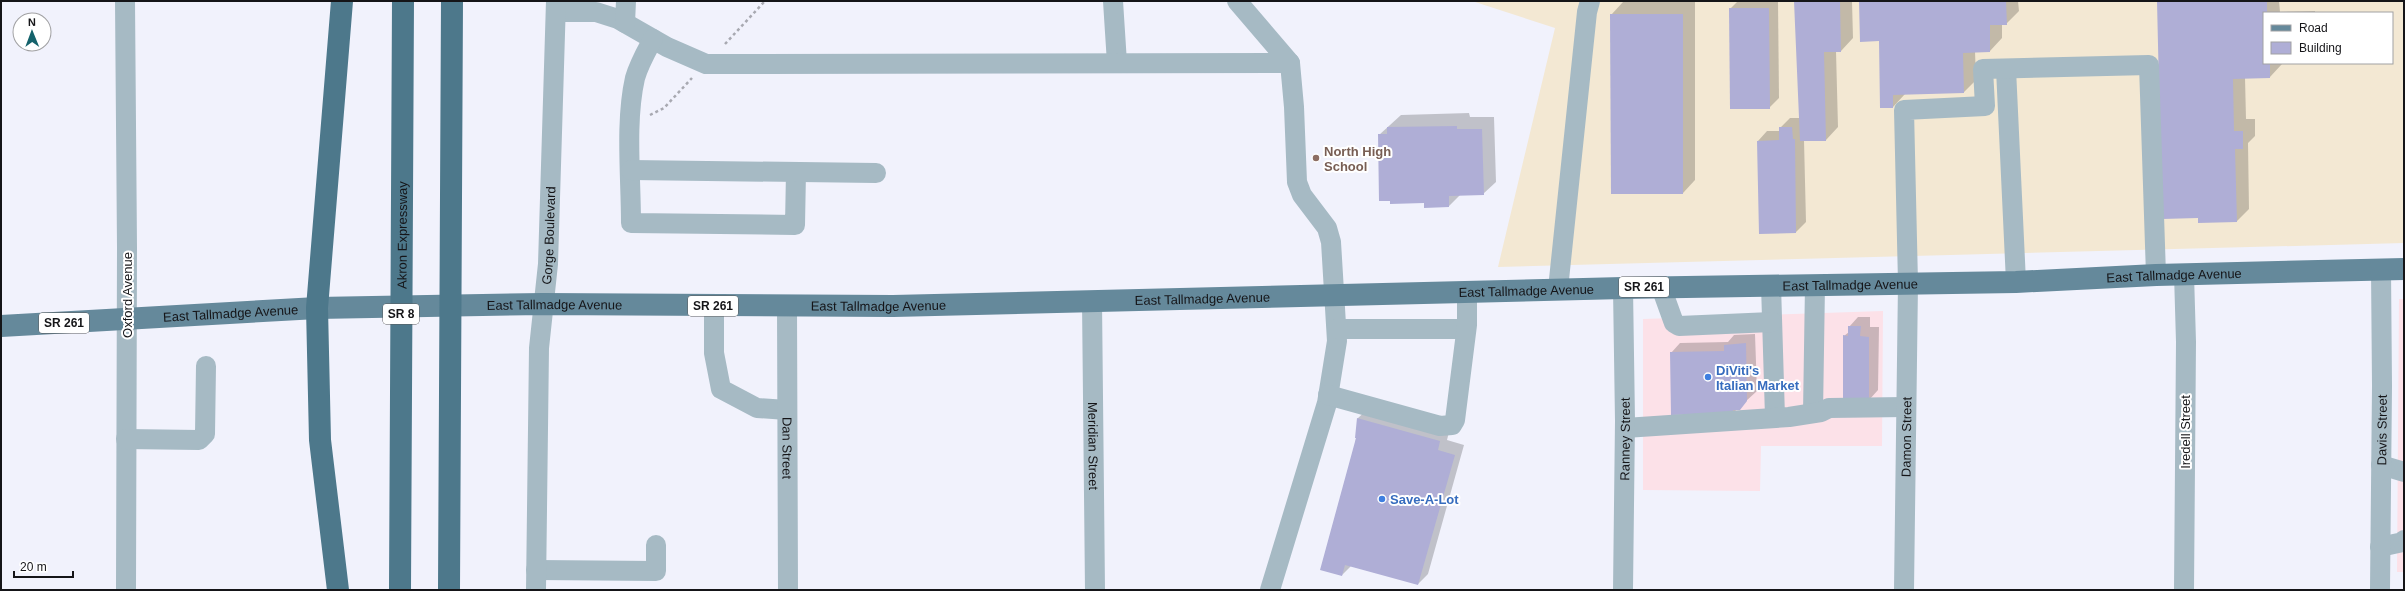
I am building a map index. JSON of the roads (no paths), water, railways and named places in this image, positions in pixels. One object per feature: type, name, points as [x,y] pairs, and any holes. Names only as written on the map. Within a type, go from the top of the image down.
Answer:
[{"type":"highway","points":[[338,590],[320,440],[316,308],[342,1]]},
{"type":"highway","name":"Akron Expressway","points":[[400,590],[403,1]]},
{"type":"highway","points":[[450,590],[452,1]]},
{"type":"main road","name":"East Tallmadge Avenue","points":[[1,326],[316,308],[543,304],[787,306],[1092,301],[1661,287],[2016,282],[2184,274],[2404,269]]},
{"type":"street","name":"Oxford Avenue","points":[[125,1],[127,319],[126,590]]},
{"type":"street","points":[[625,23],[626,1]]},
{"type":"street","points":[[1113,1],[1117,63]]},
{"type":"street","points":[[1237,1],[1290,63],[1295,121],[1297,182],[1302,195],[1327,228],[1331,242],[1337,329],[1337,341],[1328,395],[1270,590]]},
{"type":"street","points":[[1558,290],[1587,12],[1590,1]]},
{"type":"street","points":[[556,6],[596,12],[625,23],[652,39],[706,64],[1290,63]]},
{"type":"street","name":"Gorge Boulevard","points":[[536,590],[539,348],[548,264],[556,6]]},
{"type":"street","points":[[652,39],[635,79],[631,116],[631,223],[795,225],[796,172]]},
{"type":"street","points":[[2016,282],[2006,69],[2148,65],[2156,275]]},
{"type":"street","name":"Damon Street","points":[[1904,590],[1905,407],[1908,283],[1904,110],[1985,106],[1983,69],[2006,69]]},
{"type":"street","points":[[631,170],[876,173]]},
{"type":"street","name":"Davis Street","points":[[2380,590],[2381,269]]},
{"type":"street","name":"Iredell Street","points":[[2184,274],[2186,342],[2184,590]]},
{"type":"street","points":[[1771,285],[1775,418]]},
{"type":"street","points":[[1815,285],[1821,411]]},
{"type":"street","points":[[1661,287],[1674,323],[1679,326],[1772,322]]},
{"type":"street","name":"Ranney Street","points":[[1623,288],[1625,428],[1623,590]]},
{"type":"street","points":[[1328,395],[1440,426],[1452,425],[1455,420],[1466,329],[1467,292]]},
{"type":"street","name":"Meridian Street","points":[[1092,301],[1095,590]]},
{"type":"street","points":[[714,306],[714,353],[721,389],[757,408],[787,410]]},
{"type":"street","name":"Dan Street","points":[[787,306],[788,590]]},
{"type":"street","points":[[1337,329],[1466,329]]},
{"type":"street","points":[[126,439],[199,440],[205,434],[206,366]]},
{"type":"street","points":[[1625,428],[1775,418],[1821,411],[1905,407]]},
{"type":"street","points":[[2381,465],[2404,472]]},
{"type":"street","points":[[2380,547],[2403,542],[2404,540]]},
{"type":"street","points":[[536,570],[656,571],[656,545]]},
{"type":"place","name":"North High School","points":[[1316,158]]},
{"type":"place","name":"DiViti's Italian Market","points":[[1708,377]]},
{"type":"place","name":"Save-A-Lot","points":[[1382,499]]}]
